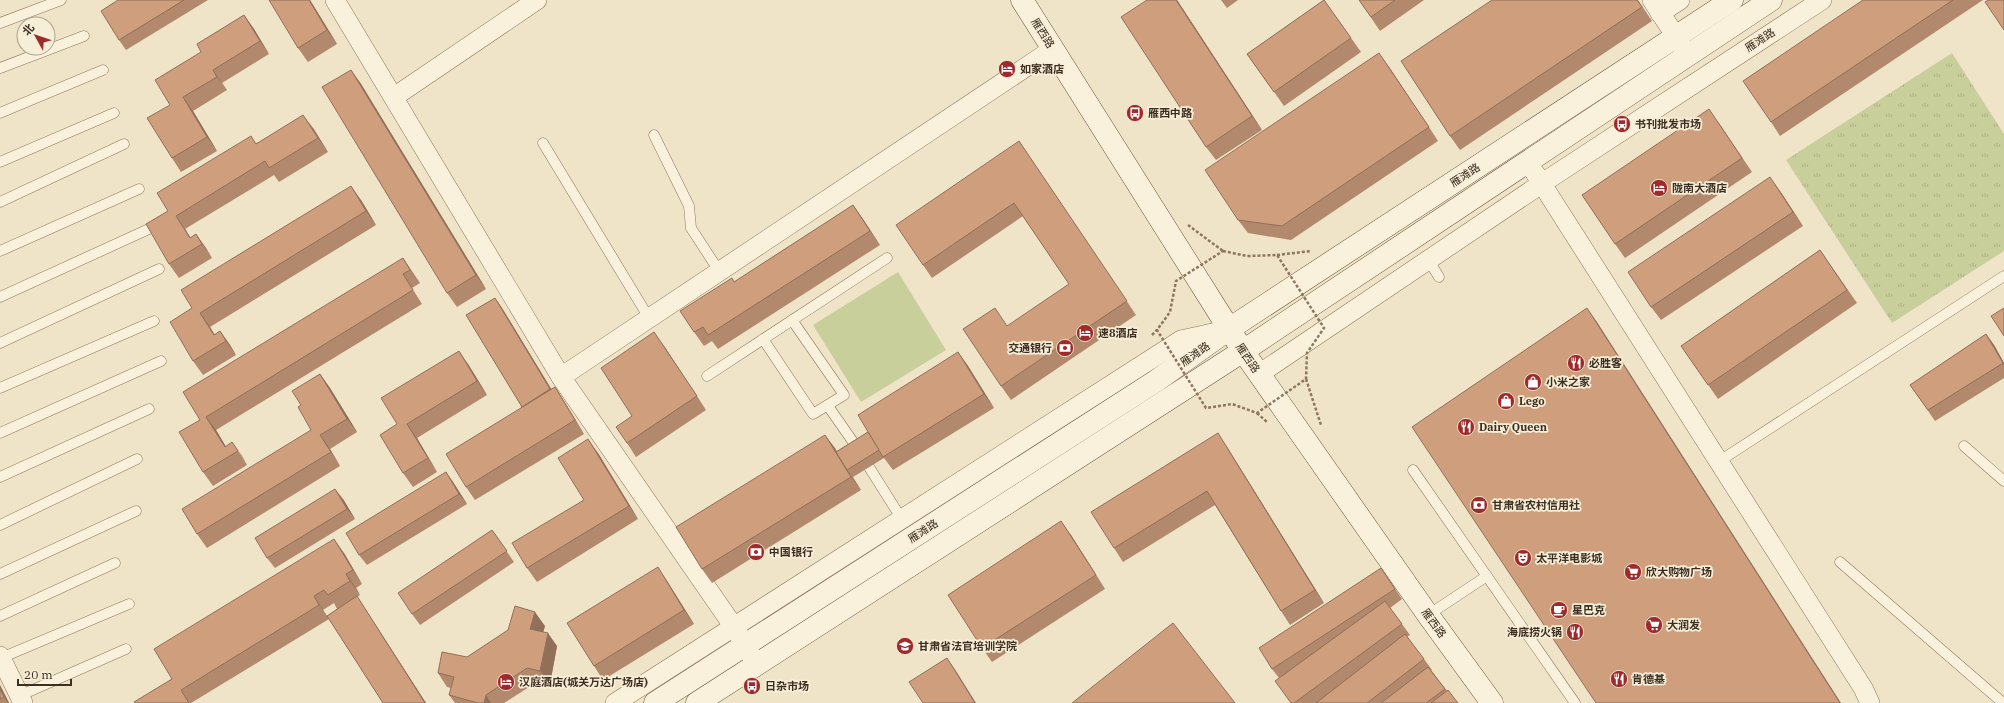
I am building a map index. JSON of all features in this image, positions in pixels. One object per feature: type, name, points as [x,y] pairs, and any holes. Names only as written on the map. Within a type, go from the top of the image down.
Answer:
[{"type":"main road","name":"雁西路","points":[[1022,0],[1243,351],[1428,615],[1492,703]]},
{"type":"main road","name":"雁滩路","points":[[697,703],[757,665],[918,546],[1229,329],[1732,0]]},
{"type":"main road","name":"雁滩路","points":[[655,703],[745,646],[918,546],[1243,351],[1771,0]]},
{"type":"street","points":[[335,0],[561,377],[734,627],[757,665]]},
{"type":"street","points":[[394,98],[537,0]]},
{"type":"street","points":[[1680,0],[1656,7],[1688,55]]},
{"type":"street","name":"雁滩路","points":[[1259,374],[1541,184],[1822,0]]},
{"type":"street","points":[[561,377],[1053,49]]},
{"type":"street","points":[[1529,162],[1541,184],[1858,681],[1870,703]]},
{"type":"street","points":[[615,703],[901,518],[1181,340],[1229,329]]},
{"type":"street","points":[[1,657],[21,699]]},
{"type":"lane","points":[[0,23],[61,0]]},
{"type":"lane","points":[[0,68],[84,36]]},
{"type":"lane","points":[[0,113],[103,70]]},
{"type":"lane","points":[[0,162],[114,113]]},
{"type":"lane","points":[[654,135],[689,206],[691,228],[719,271]]},
{"type":"lane","points":[[543,143],[649,318]]},
{"type":"lane","points":[[0,202],[124,144]]},
{"type":"lane","points":[[0,251],[139,189]]},
{"type":"lane","points":[[0,297],[151,228]]},
{"type":"lane","points":[[707,376],[887,258]]},
{"type":"lane","points":[[1428,261],[1439,277]]},
{"type":"lane","points":[[0,343],[159,269]]},
{"type":"lane","points":[[1718,462],[2004,276]]},
{"type":"lane","points":[[763,339],[813,414],[828,406],[844,395],[792,320]]},
{"type":"lane","points":[[0,388],[154,321]]},
{"type":"lane","points":[[0,433],[161,361]]},
{"type":"lane","points":[[828,406],[858,449]]},
{"type":"lane","points":[[0,477],[149,409]]},
{"type":"lane","points":[[1964,446],[2004,481]]},
{"type":"lane","points":[[0,525],[137,459]]},
{"type":"lane","points":[[869,467],[918,546]]},
{"type":"lane","points":[[1414,470],[1575,703]]},
{"type":"lane","points":[[0,574],[136,511]]},
{"type":"lane","points":[[1840,562],[2003,703]]},
{"type":"lane","points":[[0,616],[115,563]]},
{"type":"lane","points":[[1428,615],[1487,576]]},
{"type":"lane","points":[[1,657],[129,604]]},
{"type":"lane","points":[[21,699],[126,649]]},
{"type":"path","points":[[1223,251],[1247,256],[1277,255],[1324,328],[1307,353],[1306,379],[1257,413],[1232,404],[1206,408],[1157,330],[1170,312],[1176,281],[1223,251]]},
{"type":"green space","points":[[1952,53],[2004,134],[2004,251],[1892,323],[1786,160]]},
{"type":"green space","points":[[898,272],[946,350],[861,402],[813,325]]},
{"type":"building","points":[[118,0],[184,0],[119,40],[101,11]]},
{"type":"building","points":[[269,0],[309,0],[327,30],[298,48]]},
{"type":"building","points":[[1147,0],[1176,0],[1252,116],[1206,147],[1121,17]]},
{"type":"building","points":[[1324,0],[1351,38],[1274,92],[1247,54]]},
{"type":"building","points":[[1359,0],[1395,0],[1371,17]]},
{"type":"building","points":[[1492,0],[1637,0],[1642,7],[1450,136],[1401,61]]},
{"type":"building","points":[[1863,0],[1953,0],[1771,122],[1743,81]]},
{"type":"building","points":[[1988,0],[2004,0],[2004,30],[1985,2]]},
{"type":"building","points":[[244,15],[260,41],[213,70],[217,77],[183,97],[207,137],[172,158],[147,118],[170,105],[155,80],[201,52],[197,44]]},
{"type":"building","points":[[1379,53],[1429,127],[1282,226],[1238,220],[1205,170]]},
{"type":"building","points":[[351,70],[476,275],[447,293],[322,87]]},
{"type":"building","points":[[1709,109],[1742,158],[1615,244],[1582,195]]},
{"type":"building","points":[[303,115],[318,138],[269,168],[265,161],[176,216],[190,238],[196,234],[202,244],[169,264],[146,224],[168,211],[157,193],[251,136],[256,144]]},
{"type":"building","points":[[1019,141],[1127,301],[1001,386],[963,329],[995,308],[1007,326],[1069,284],[1014,203],[923,265],[896,225]]},
{"type":"building","points":[[1770,177],[1793,212],[1651,307],[1628,272]]},
{"type":"building","points":[[351,186],[366,211],[200,313],[214,335],[220,331],[226,341],[193,361],[170,322],[192,308],[181,290]]},
{"type":"building","points":[[853,205],[870,231],[708,335],[703,327],[694,332],[680,311],[732,278],[734,282]]},
{"type":"building","points":[[1820,250],[1847,290],[1708,385],[1681,346]]},
{"type":"building","points":[[403,258],[410,270],[403,274],[413,290],[206,417],[225,447],[232,442],[238,451],[203,472],[179,432],[200,420],[183,392]]},
{"type":"building","points":[[495,298],[550,389],[522,407],[466,315]]},
{"type":"building","name":"欣大购物广场","points":[[1587,308],[1840,703],[1596,703],[1412,427]]},
{"type":"building","points":[[2004,308],[2004,336],[1991,316]]},
{"type":"building","points":[[654,332],[697,396],[627,443],[616,427],[632,416],[601,368]]},
{"type":"building","points":[[1986,334],[2003,363],[1928,410],[1910,385]]},
{"type":"building","points":[[459,351],[477,381],[407,424],[428,458],[403,473],[380,435],[397,424],[381,398]]},
{"type":"building","points":[[958,352],[984,394],[883,457],[858,415]]},
{"type":"building","points":[[320,374],[347,419],[320,435],[331,452],[197,534],[182,509],[311,430],[298,407],[301,405],[292,391]]},
{"type":"building","points":[[555,387],[575,420],[466,487],[446,454]]},
{"type":"building","points":[[868,432],[879,450],[847,470],[836,452]]},
{"type":"building","points":[[1218,433],[1315,590],[1281,611],[1207,491],[1114,548],[1091,512]]},
{"type":"building","points":[[825,435],[851,477],[702,569],[676,527]]},
{"type":"building","points":[[588,439],[629,506],[527,568],[512,543],[584,500],[558,458]]},
{"type":"building","points":[[446,472],[459,494],[359,555],[346,533]]},
{"type":"building","points":[[335,489],[347,509],[267,558],[255,538]]},
{"type":"building","points":[[1061,521],[1096,575],[982,648],[948,595]]},
{"type":"building","points":[[492,530],[507,551],[412,614],[398,593]]},
{"type":"building","points":[[334,539],[353,570],[346,574],[350,581],[328,595],[324,590],[314,596],[319,605],[181,690],[189,703],[134,702],[172,679],[154,649]]},
{"type":"building","points":[[658,567],[684,610],[594,666],[567,623]]},
{"type":"building","points":[[1381,568],[1395,589],[1272,669],[1259,648]]},
{"type":"building","points":[[357,596],[425,703],[383,703],[327,616]]},
{"type":"building","points":[[1385,601],[1402,624],[1294,703],[1291,703],[1275,681]]},
{"type":"building","points":[[515,606],[535,612],[530,629],[548,633],[540,671],[527,668],[486,695],[484,703],[478,703],[449,695],[454,677],[438,673],[442,652],[467,657],[508,630]]},
{"type":"building","points":[[1173,623],[1235,703],[1072,703]]},
{"type":"building","points":[[1405,634],[1424,659],[1367,703],[1316,703]]},
{"type":"building","points":[[947,658],[975,703],[923,703],[909,682]]},
{"type":"building","points":[[1428,667],[1445,689],[1426,703],[1381,703]]},
{"type":"building","points":[[0,689],[4,697],[0,699]]},
{"type":"building","points":[[1448,690],[1458,703],[1431,703]]},
{"type":"place","name":"如家酒店","points":[[1007,69]]},
{"type":"place","name":"雁西中路","points":[[1135,113]]},
{"type":"place","name":"书刊批发市场","points":[[1622,124]]},
{"type":"place","name":"陇南大酒店","points":[[1659,188]]},
{"type":"place","name":"速8酒店","points":[[1085,333]]},
{"type":"place","name":"交通银行","points":[[1065,348]]},
{"type":"place","name":"必胜客","points":[[1576,363]]},
{"type":"place","name":"小米之家","points":[[1533,382]]},
{"type":"place","name":"Lego","points":[[1506,401]]},
{"type":"place","name":"Dairy Queen","points":[[1466,427]]},
{"type":"place","name":"甘肃省农村信用社","points":[[1479,505]]},
{"type":"place","name":"中国银行","points":[[756,552]]},
{"type":"place","name":"太平洋电影城","points":[[1523,558]]},
{"type":"place","name":"欣大购物广场","points":[[1633,572]]},
{"type":"place","name":"星巴克","points":[[1559,610]]},
{"type":"place","name":"大润发","points":[[1654,625]]},
{"type":"place","name":"海底捞火锅","points":[[1575,632]]},
{"type":"place","name":"甘肃省法官培训学院","points":[[905,646]]},
{"type":"place","name":"肯德基","points":[[1619,679]]},
{"type":"place","name":"汉庭酒店(城关万达广场店)","points":[[506,682]]},
{"type":"place","name":"日杂市场","points":[[752,686]]}]
